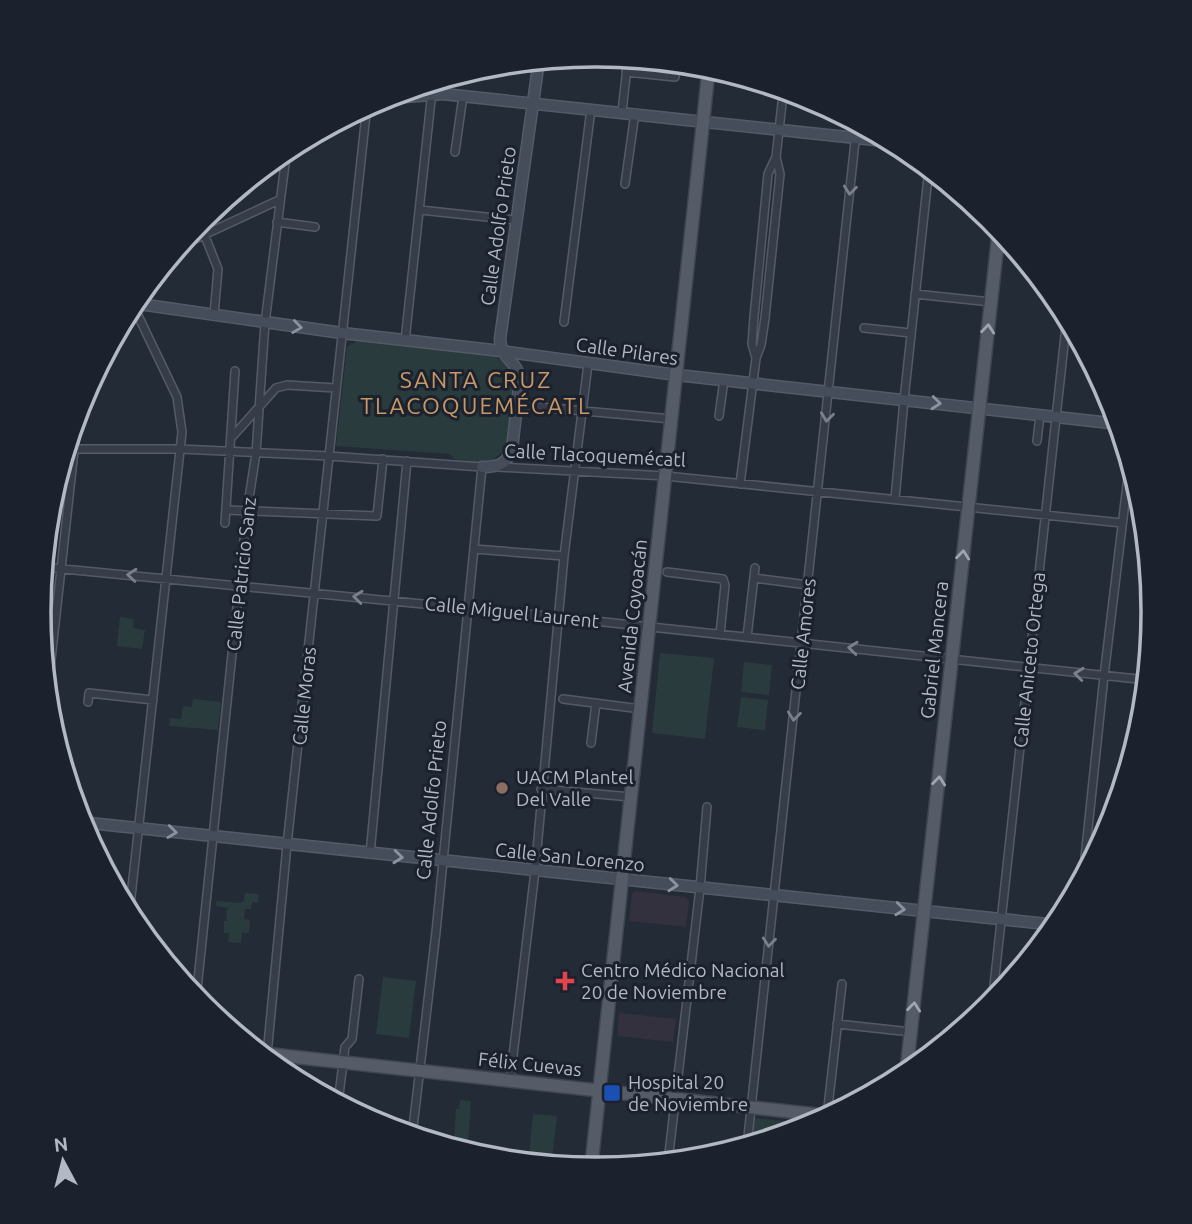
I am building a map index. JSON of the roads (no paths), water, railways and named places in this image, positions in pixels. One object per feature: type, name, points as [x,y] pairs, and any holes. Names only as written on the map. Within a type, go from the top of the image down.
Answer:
[{"type":"main road","name":"Avenida Coyoacán","points":[[592,1157],[708,78]]},
{"type":"main road","name":"Gabriel Mancera","points":[[908,1059],[997,243]]},
{"type":"main road","name":"Félix Cuevas","points":[[281,1056],[809,1114]]},
{"type":"street","points":[[622,112],[627,68]]},
{"type":"street","name":"Calle Adolfo Prieto","points":[[501,351],[500,339],[515,220],[538,70]]},
{"type":"street","points":[[626,72],[675,77]]},
{"type":"street","points":[[441,90],[463,96],[868,139]]},
{"type":"street","points":[[405,341],[431,93]]},
{"type":"street","points":[[455,152],[463,96]]},
{"type":"street","points":[[755,358],[752,344],[765,198],[768,174],[776,157],[783,100]]},
{"type":"street","points":[[564,322],[592,108]]},
{"type":"street","points":[[625,184],[635,113]]},
{"type":"street","name":"Calle Moras","points":[[265,1046],[366,118]]},
{"type":"street","name":"Calle Amores","points":[[748,1135],[830,392],[856,133]]},
{"type":"street","points":[[740,484],[755,358],[761,345],[771,264],[780,174],[776,157]]},
{"type":"street","name":"Calle Patricio Sanz","points":[[198,985],[247,511],[256,453],[265,323],[284,165]]},
{"type":"street","points":[[895,499],[928,179]]},
{"type":"street","points":[[765,198],[778,199]]},
{"type":"street","points":[[201,236],[279,200]]},
{"type":"street","points":[[420,209],[515,220]]},
{"type":"street","points":[[276,222],[315,227]]},
{"type":"street","points":[[205,234],[218,269],[214,315]]},
{"type":"street","points":[[759,262],[771,264]]},
{"type":"street","points":[[915,294],[991,302]]},
{"type":"street","name":"Calle Pilares","points":[[146,305],[265,323],[677,375],[1107,422]]},
{"type":"street","points":[[131,896],[180,449],[181,419],[177,397],[138,316]]},
{"type":"street","points":[[754,317],[765,318]]},
{"type":"street","points":[[864,328],[911,333]]},
{"type":"street","name":"Calle Aniceto Ortega","points":[[994,985],[1065,335]]},
{"type":"street","points":[[501,351],[519,372],[518,405],[510,463]]},
{"type":"street","points":[[510,1081],[535,871],[557,617],[588,364]]},
{"type":"street","points":[[225,523],[235,371]]},
{"type":"street","points":[[719,416],[724,380]]},
{"type":"street","points":[[232,437],[269,392],[281,386],[336,388]]},
{"type":"street","points":[[518,405],[673,419]]},
{"type":"street","points":[[1037,441],[1040,415]]},
{"type":"street","name":"Calle Tlacoquemécatl","points":[[76,449],[231,451],[482,467],[497,467],[510,463],[666,476],[1122,523]]},
{"type":"street","points":[[52,640],[74,454]]},
{"type":"street","points":[[227,510],[377,516],[383,460]]},
{"type":"street","points":[[370,854],[407,461]]},
{"type":"street","name":"Calle Adolfo Prieto","points":[[413,1125],[443,861],[482,467]]},
{"type":"street","points":[[1086,852],[1127,487]]},
{"type":"street","points":[[474,549],[564,556]]},
{"type":"street","name":"Calle Miguel Laurent","points":[[53,568],[316,592],[1137,679]]},
{"type":"street","points":[[747,637],[755,568]]},
{"type":"street","points":[[667,572],[723,579],[725,585],[720,634]]},
{"type":"street","points":[[754,578],[808,585]]},
{"type":"street","points":[[88,702],[89,693],[153,700]]},
{"type":"street","points":[[563,699],[641,709]]},
{"type":"street","points":[[591,743],[596,703]]},
{"type":"street","points":[[541,789],[632,797]]},
{"type":"street","points":[[669,1153],[700,888],[706,807]]},
{"type":"street","name":"Calle San Lorenzo","points":[[93,823],[1043,923]]},
{"type":"street","points":[[339,1093],[345,1046],[352,1039],[359,979]]},
{"type":"street","points":[[829,1105],[842,984]]},
{"type":"street","points":[[837,1024],[911,1032]]},
{"type":"place","name":"UACM Plantel Del Valle","points":[[502,788]]},
{"type":"place","name":"Centro Médico Nacional 20 de Noviembre","points":[[565,981]]},
{"type":"place","name":"Hospital 20 de Noviembre","points":[[612,1093]]},
{"type":"district","name":"SANTA CRUZ TLACOQUEMÉCATL","points":[[476,393]]}]
